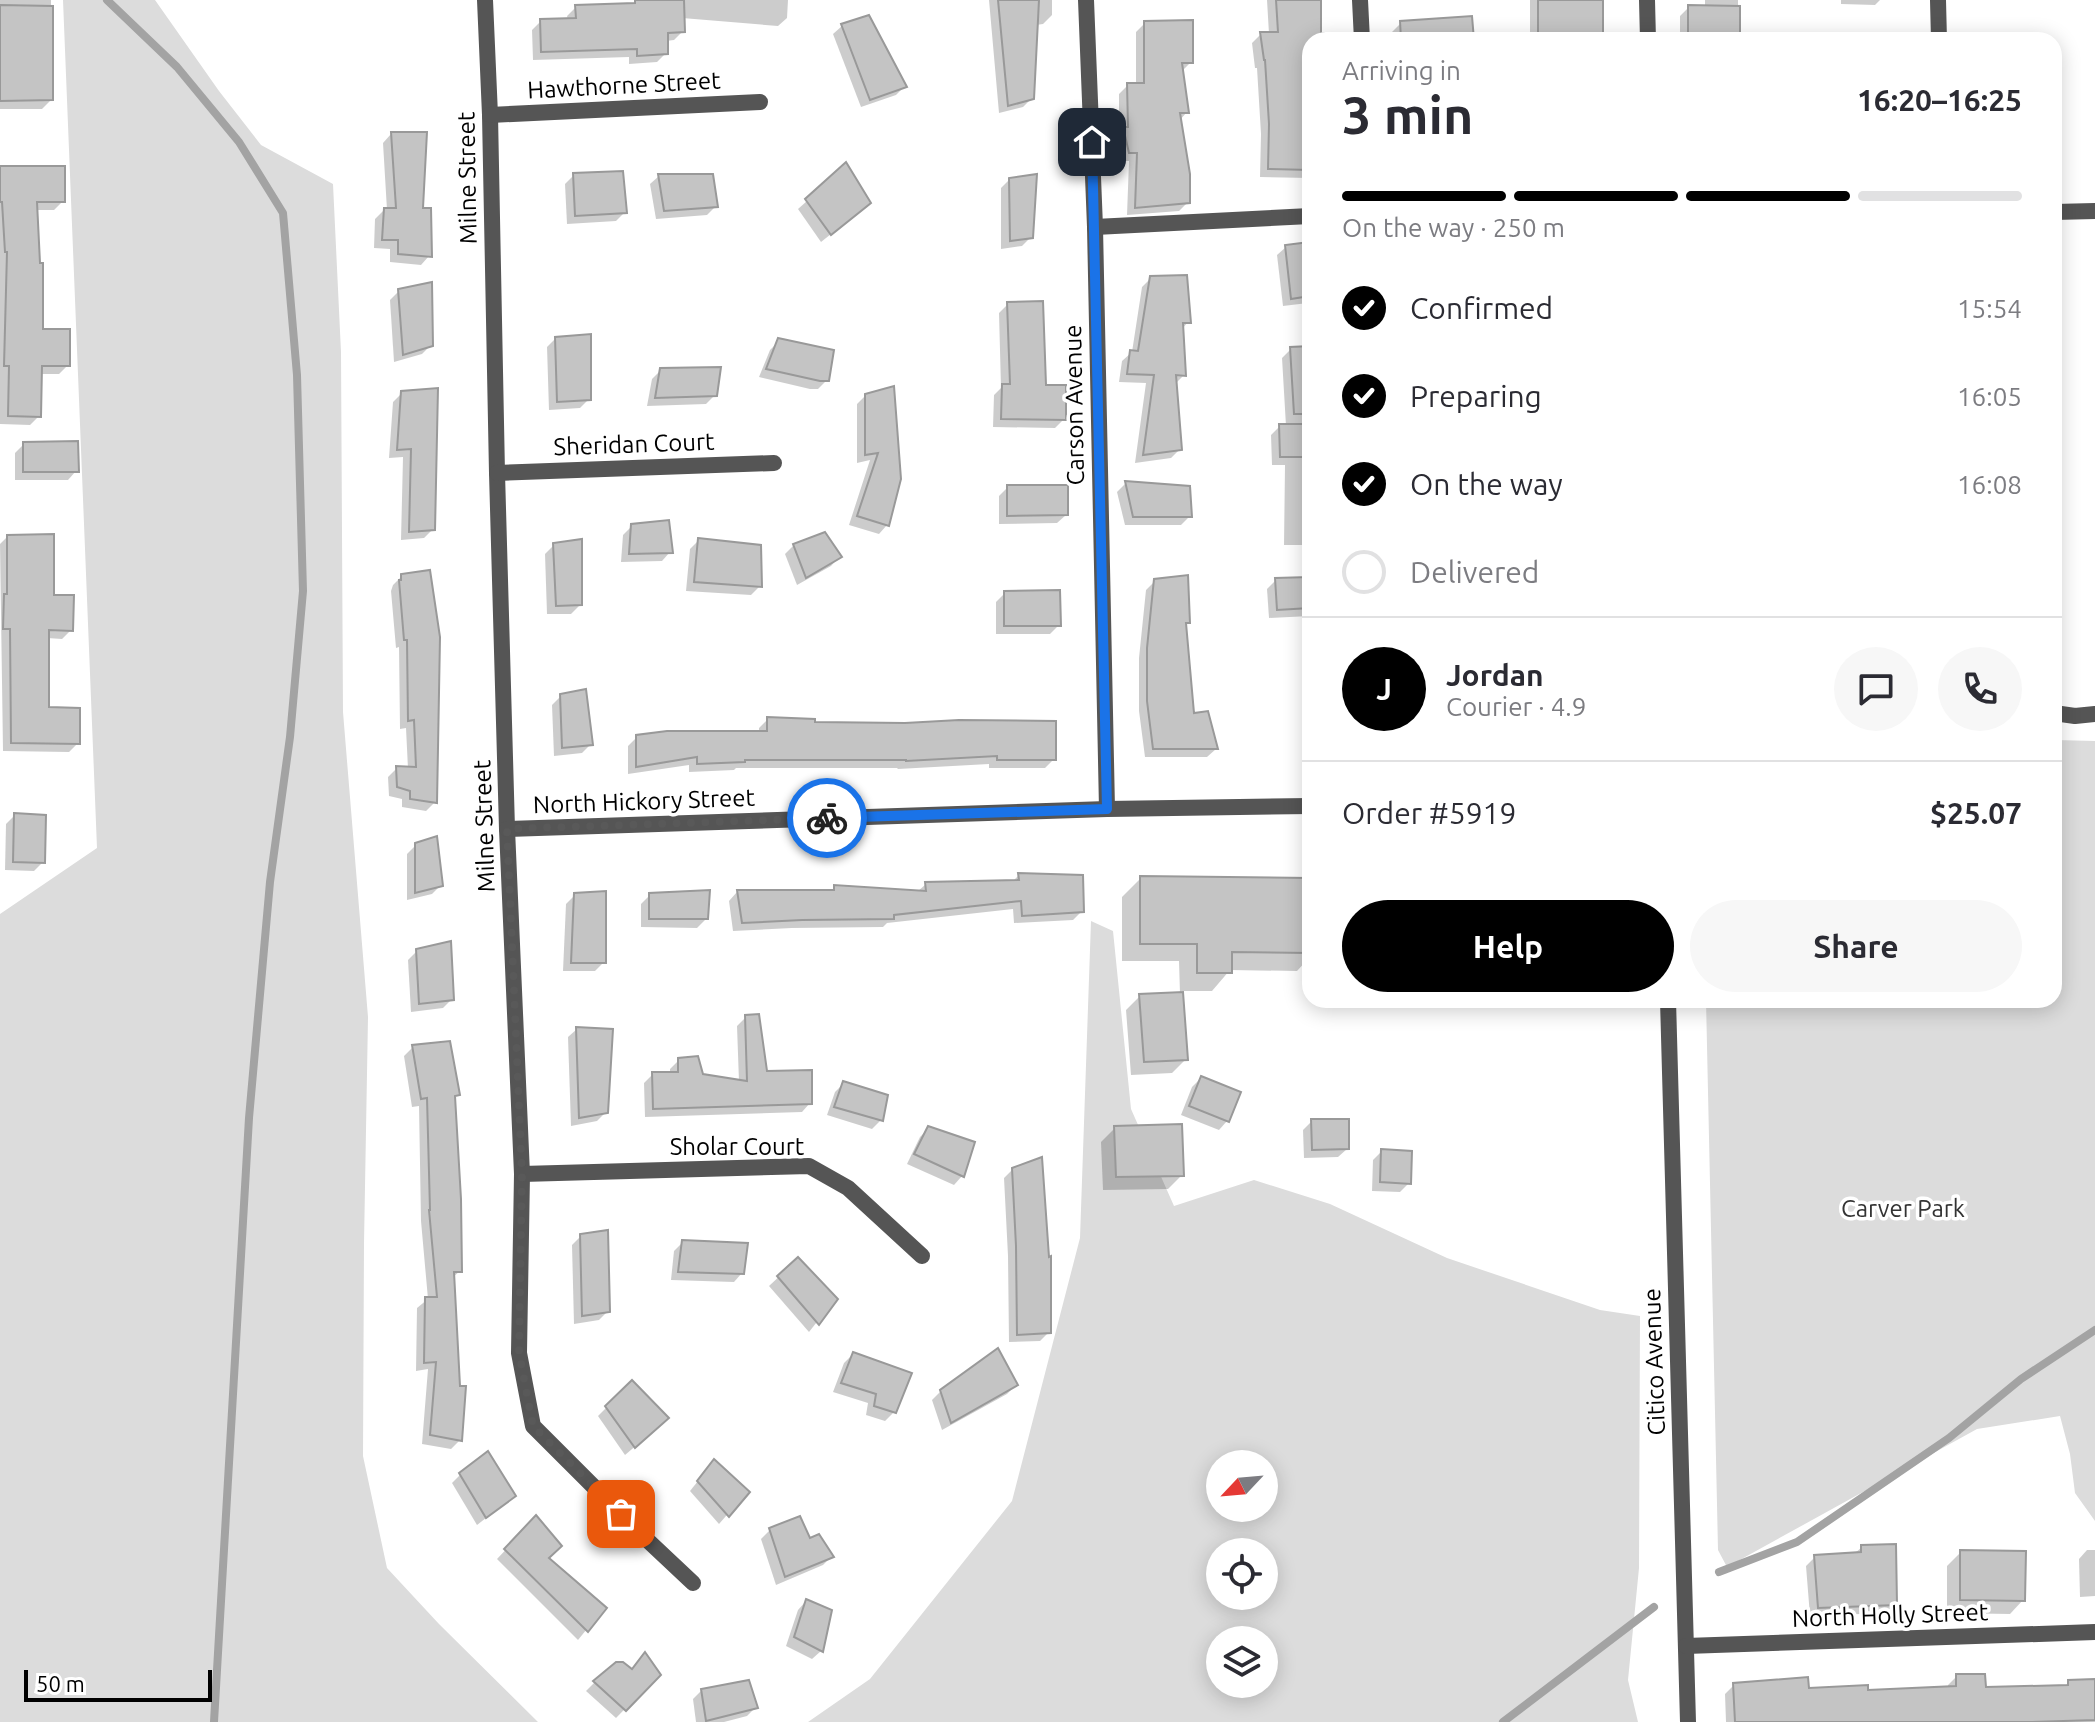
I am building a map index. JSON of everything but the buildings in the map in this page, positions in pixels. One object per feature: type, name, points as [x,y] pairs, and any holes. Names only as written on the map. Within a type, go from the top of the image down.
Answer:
[{"type":"street","name":"Milne Street","points":[[485,0],[507,829],[522,1174],[519,1353],[533,1426],[693,1583]]},
{"type":"street","name":"Carson Avenue","points":[[1086,0],[1095,227],[1107,809]]},
{"type":"street","points":[[1360,0],[1362,32]]},
{"type":"street","points":[[1647,0],[1648,32]]},
{"type":"street","points":[[1938,0],[1939,32]]},
{"type":"street","name":"Hawthorne Street","points":[[490,115],[760,102]]},
{"type":"street","points":[[2062,212],[2095,211]]},
{"type":"street","points":[[1095,227],[1302,216]]},
{"type":"street","name":"Sheridan Court","points":[[497,473],[774,463]]},
{"type":"street","points":[[2062,714],[2095,714]]},
{"type":"street","name":"North Hickory Street","points":[[507,829],[1107,809],[1302,806]]},
{"type":"street","name":"Citico Avenue","points":[[1668,1008],[1688,1722]]},
{"type":"street","name":"Sholar Court","points":[[522,1174],[809,1166],[848,1188],[922,1256]]},
{"type":"street","name":"North Holly Street","points":[[1686,1646],[2095,1632]]},
{"type":"green space","points":[[63,0],[155,0],[261,145],[333,184],[341,352],[343,712],[368,1017],[363,1456],[387,1568],[538,1722],[0,1722],[0,914],[97,848]]},
{"type":"green space","name":"Carver Park","points":[[2062,740],[2095,741],[2095,1521],[2075,1493],[2070,1454],[2060,1416],[1977,1429],[1727,1567],[1718,1550],[1706,1008],[2062,1008]]},
{"type":"green space","points":[[1091,921],[1113,931],[1131,1109],[1174,1206],[1254,1180],[1330,1204],[1447,1258],[1600,1310],[1640,1316],[1639,1568],[1628,1680],[1638,1722],[808,1722],[870,1679],[1012,1501],[1080,1238]]},
{"type":"waterway","points":[[107,0],[177,67],[239,142],[283,213],[297,375],[303,591],[290,737],[270,882],[249,1118],[214,1722]]},
{"type":"waterway","points":[[1719,1572],[1797,1542],[1949,1438],[2021,1379],[2095,1330]]},
{"type":"waterway","points":[[1503,1722],[1654,1607]]},
{"type":"way so far","points":[[621,1514],[533,1426],[519,1353],[522,1174],[507,829],[827,818]]},
{"type":"route","points":[[827,818],[1107,809],[1092,142]]}]
